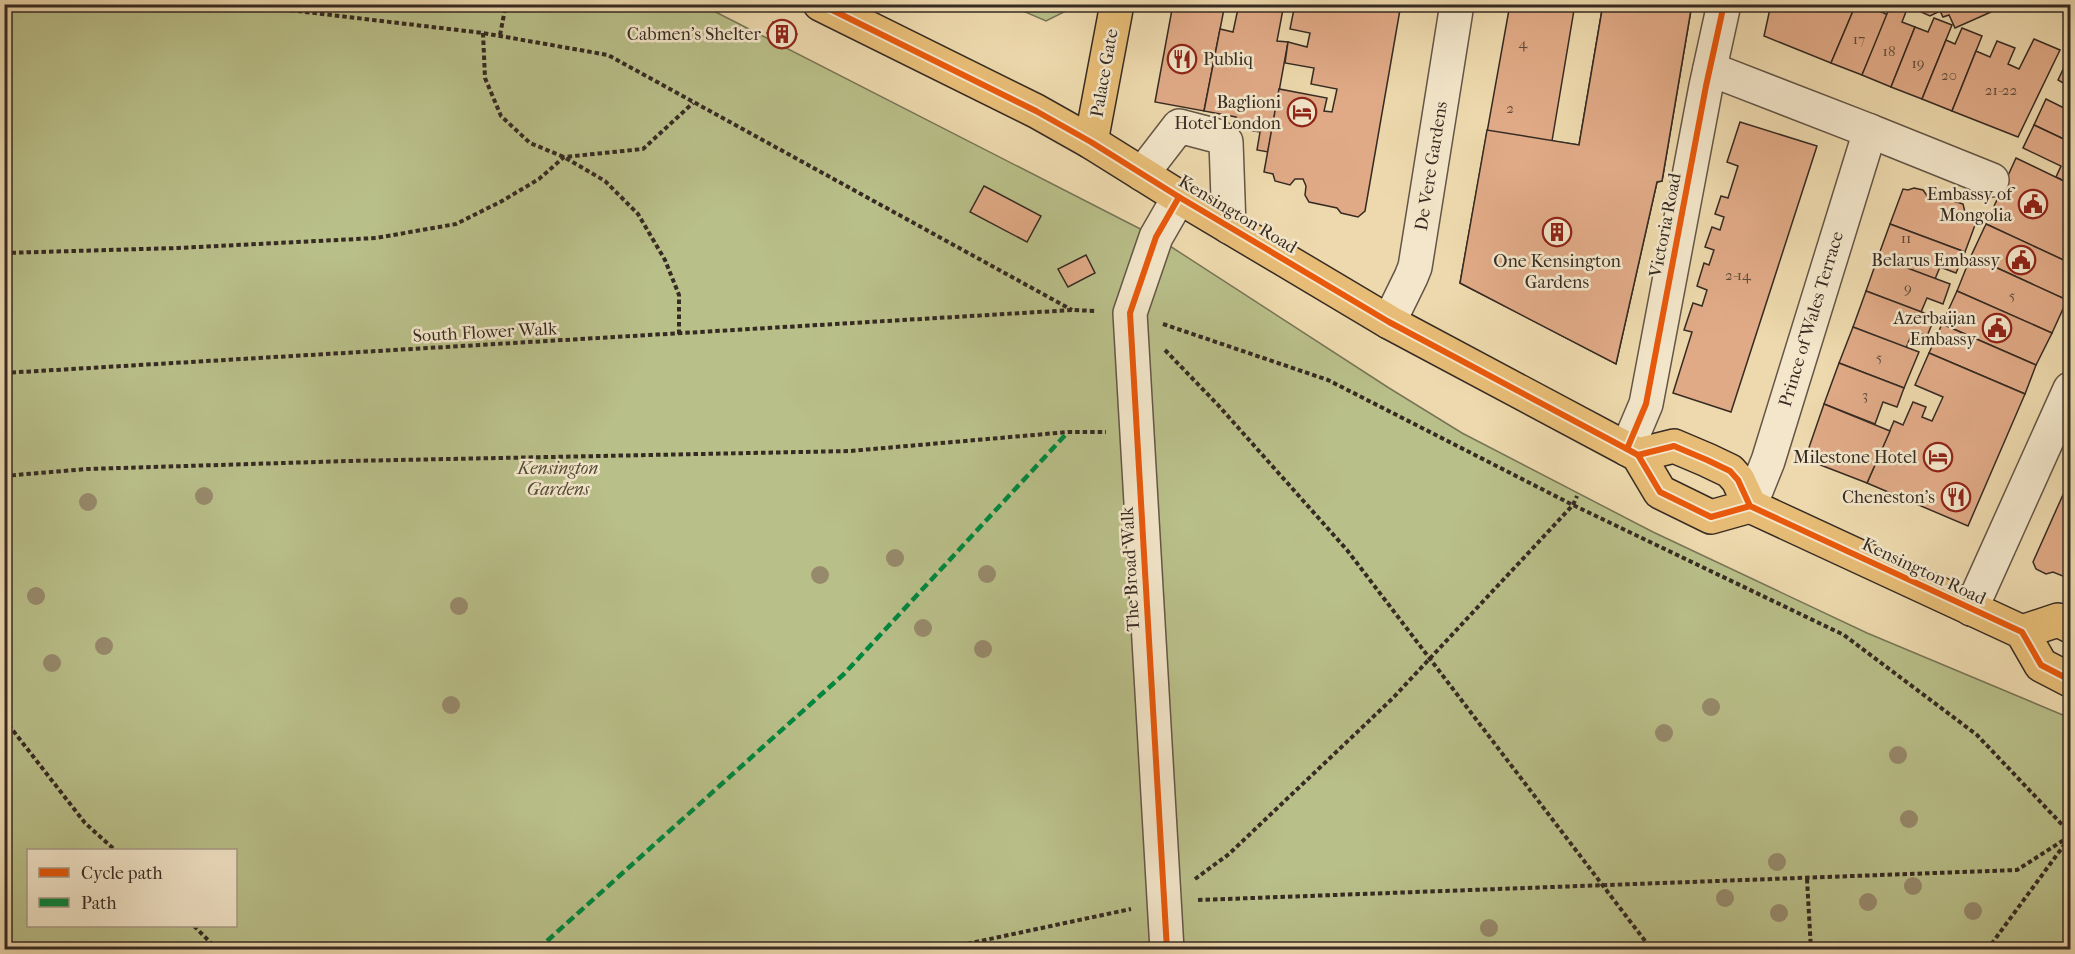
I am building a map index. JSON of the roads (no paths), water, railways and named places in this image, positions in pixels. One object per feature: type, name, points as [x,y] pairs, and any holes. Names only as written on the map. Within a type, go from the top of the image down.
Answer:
[{"type":"main road","name":"Kensington Road","points":[[820,4],[1036,111],[1389,322],[1632,452]]},
{"type":"main road","name":"Palace Gate","points":[[1091,142],[1117,4]]},
{"type":"main road","points":[[1674,446],[1707,460],[1730,471],[1738,480],[1750,506],[1711,517],[1660,492],[1632,452],[1674,446]]},
{"type":"main road","name":"Kensington Road","points":[[1750,506],[2022,632]]},
{"type":"main road","points":[[2070,626],[2058,620],[2022,632],[2042,665],[2070,680]]},
{"type":"street","name":"De Vere Gardens","points":[[1389,322],[1415,267],[1456,4]]},
{"type":"street","name":"Victoria Road","points":[[1632,452],[1646,404],[1724,4]]},
{"type":"street","points":[[1710,69],[1992,180]]},
{"type":"street","points":[[1142,174],[1179,126],[1216,136],[1226,142],[1229,227]]},
{"type":"street","name":"Prince of Wales Terrace","points":[[1750,506],[1768,461],[1870,131]]},
{"type":"street","name":"The Broad Walk","points":[[1167,950],[1130,313],[1156,237],[1179,197]]},
{"type":"street","points":[[1971,609],[2070,389]]},
{"type":"place","name":"Cabmen's Shelter","points":[[782,34]]},
{"type":"place","name":"Publiq","points":[[1182,59]]},
{"type":"place","name":"Baglioni Hotel London","points":[[1302,112]]},
{"type":"place","name":"Embassy of Mongolia","points":[[2033,204]]},
{"type":"place","name":"One Kensington Gardens","points":[[1557,232]]},
{"type":"place","name":"Belarus Embassy","points":[[2021,260]]},
{"type":"place","name":"Azerbaijan Embassy","points":[[1997,328]]},
{"type":"place","name":"Milestone Hotel","points":[[1938,457]]},
{"type":"place","name":"Cheneston's","points":[[1956,497]]},
{"type":"park label","name":"Kensington Gardens","points":[[558,478]]}]
